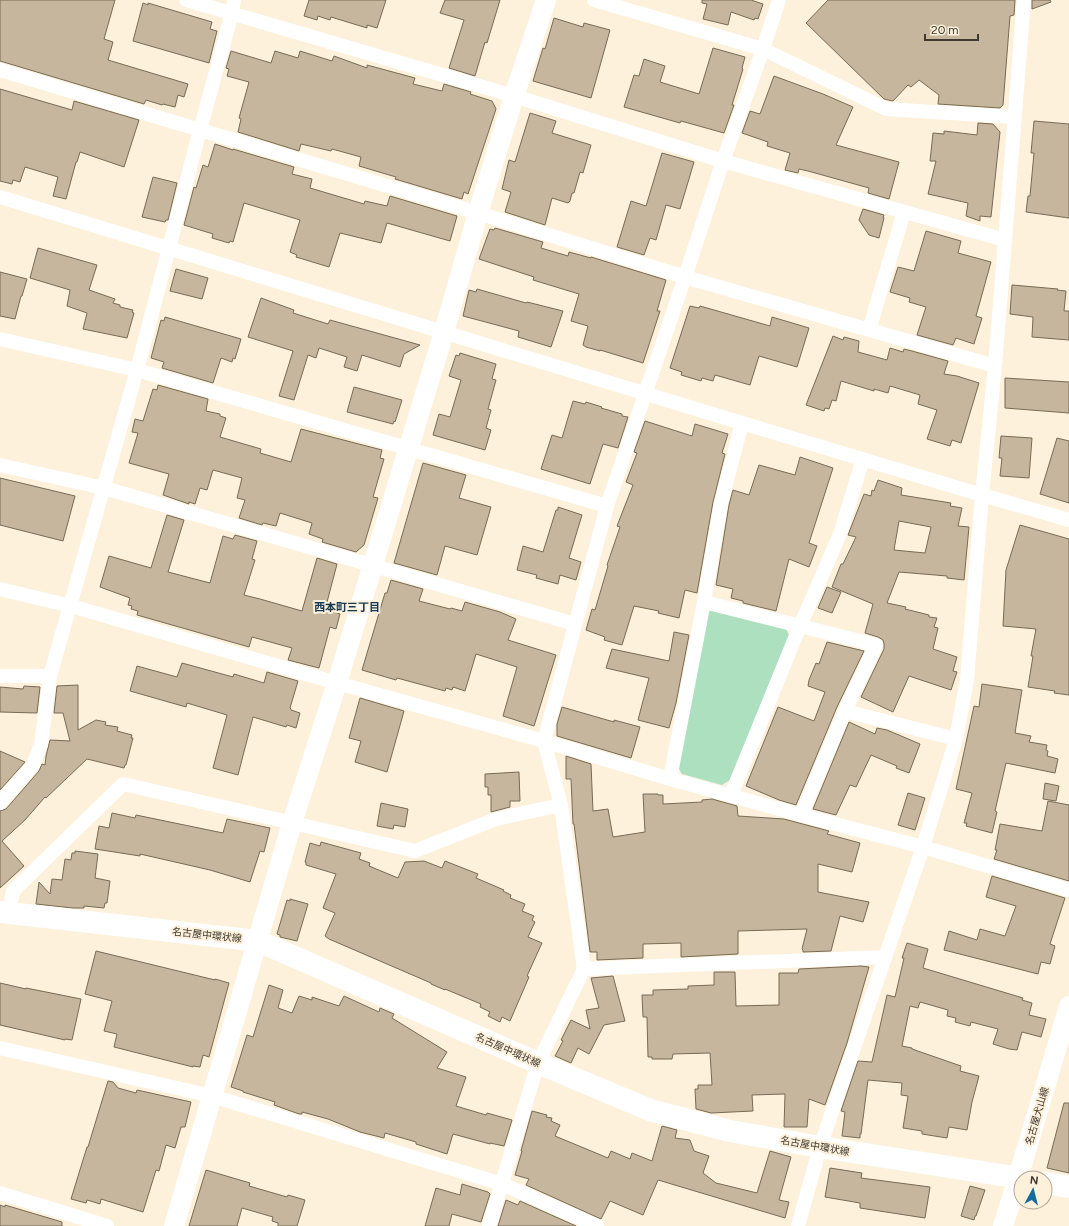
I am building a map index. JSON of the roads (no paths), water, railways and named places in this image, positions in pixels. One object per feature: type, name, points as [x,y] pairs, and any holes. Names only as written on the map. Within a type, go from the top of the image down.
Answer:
[{"type":"main road","name":"名古屋中環状線","points":[[4,913],[258,941],[650,1110],[730,1131],[820,1147],[1013,1177]]},
{"type":"main road","points":[[1053,1184],[1069,1187]]},
{"type":"street","points":[[186,0],[233,6],[723,161],[1005,240]]},
{"type":"street","points":[[174,1226],[292,823],[409,449],[514,96],[546,0]]},
{"type":"street","points":[[594,0],[763,49],[886,109],[1015,117]]},
{"type":"street","points":[[489,1226],[538,1063],[584,969],[561,805],[544,741],[607,506],[686,277],[723,161],[779,0]]},
{"type":"street","points":[[798,1226],[820,1147],[922,847],[956,739],[967,680],[982,495],[995,366],[1024,0]]},
{"type":"street","points":[[0,803],[34,765],[41,744],[50,676],[137,370],[233,6]]},
{"type":"street","points":[[0,70],[686,277],[995,366]]},
{"type":"street","points":[[0,197],[742,423],[1069,520]]},
{"type":"street","points":[[869,330],[904,212]]},
{"type":"street","points":[[0,339],[137,370],[607,506]]},
{"type":"street","points":[[670,779],[704,602],[721,503],[742,423]]},
{"type":"street","points":[[731,795],[800,626],[840,534],[863,459]]},
{"type":"street","points":[[0,465],[104,488],[575,624]]},
{"type":"street","points":[[0,589],[71,606],[544,741],[670,779],[922,847],[1069,890]]},
{"type":"street","points":[[704,602],[876,645],[844,711],[801,815]]},
{"type":"street","points":[[0,676],[50,676]]},
{"type":"street","points":[[844,711],[956,739]]},
{"type":"street","points":[[4,913],[13,891],[123,784],[414,851],[496,818],[561,805]]},
{"type":"street","points":[[584,969],[885,957]]},
{"type":"street","name":"名古屋犬山線","points":[[1022,1170],[1069,1006]]},
{"type":"street","points":[[0,1048],[212,1096],[502,1184],[597,1226]]},
{"type":"street","points":[[0,1193],[107,1226]]},
{"type":"street","name":"名古屋犬山線","points":[[1003,1226],[1013,1198]]},
{"type":"district","name":"西本町三丁目","points":[[347,607]]}]
